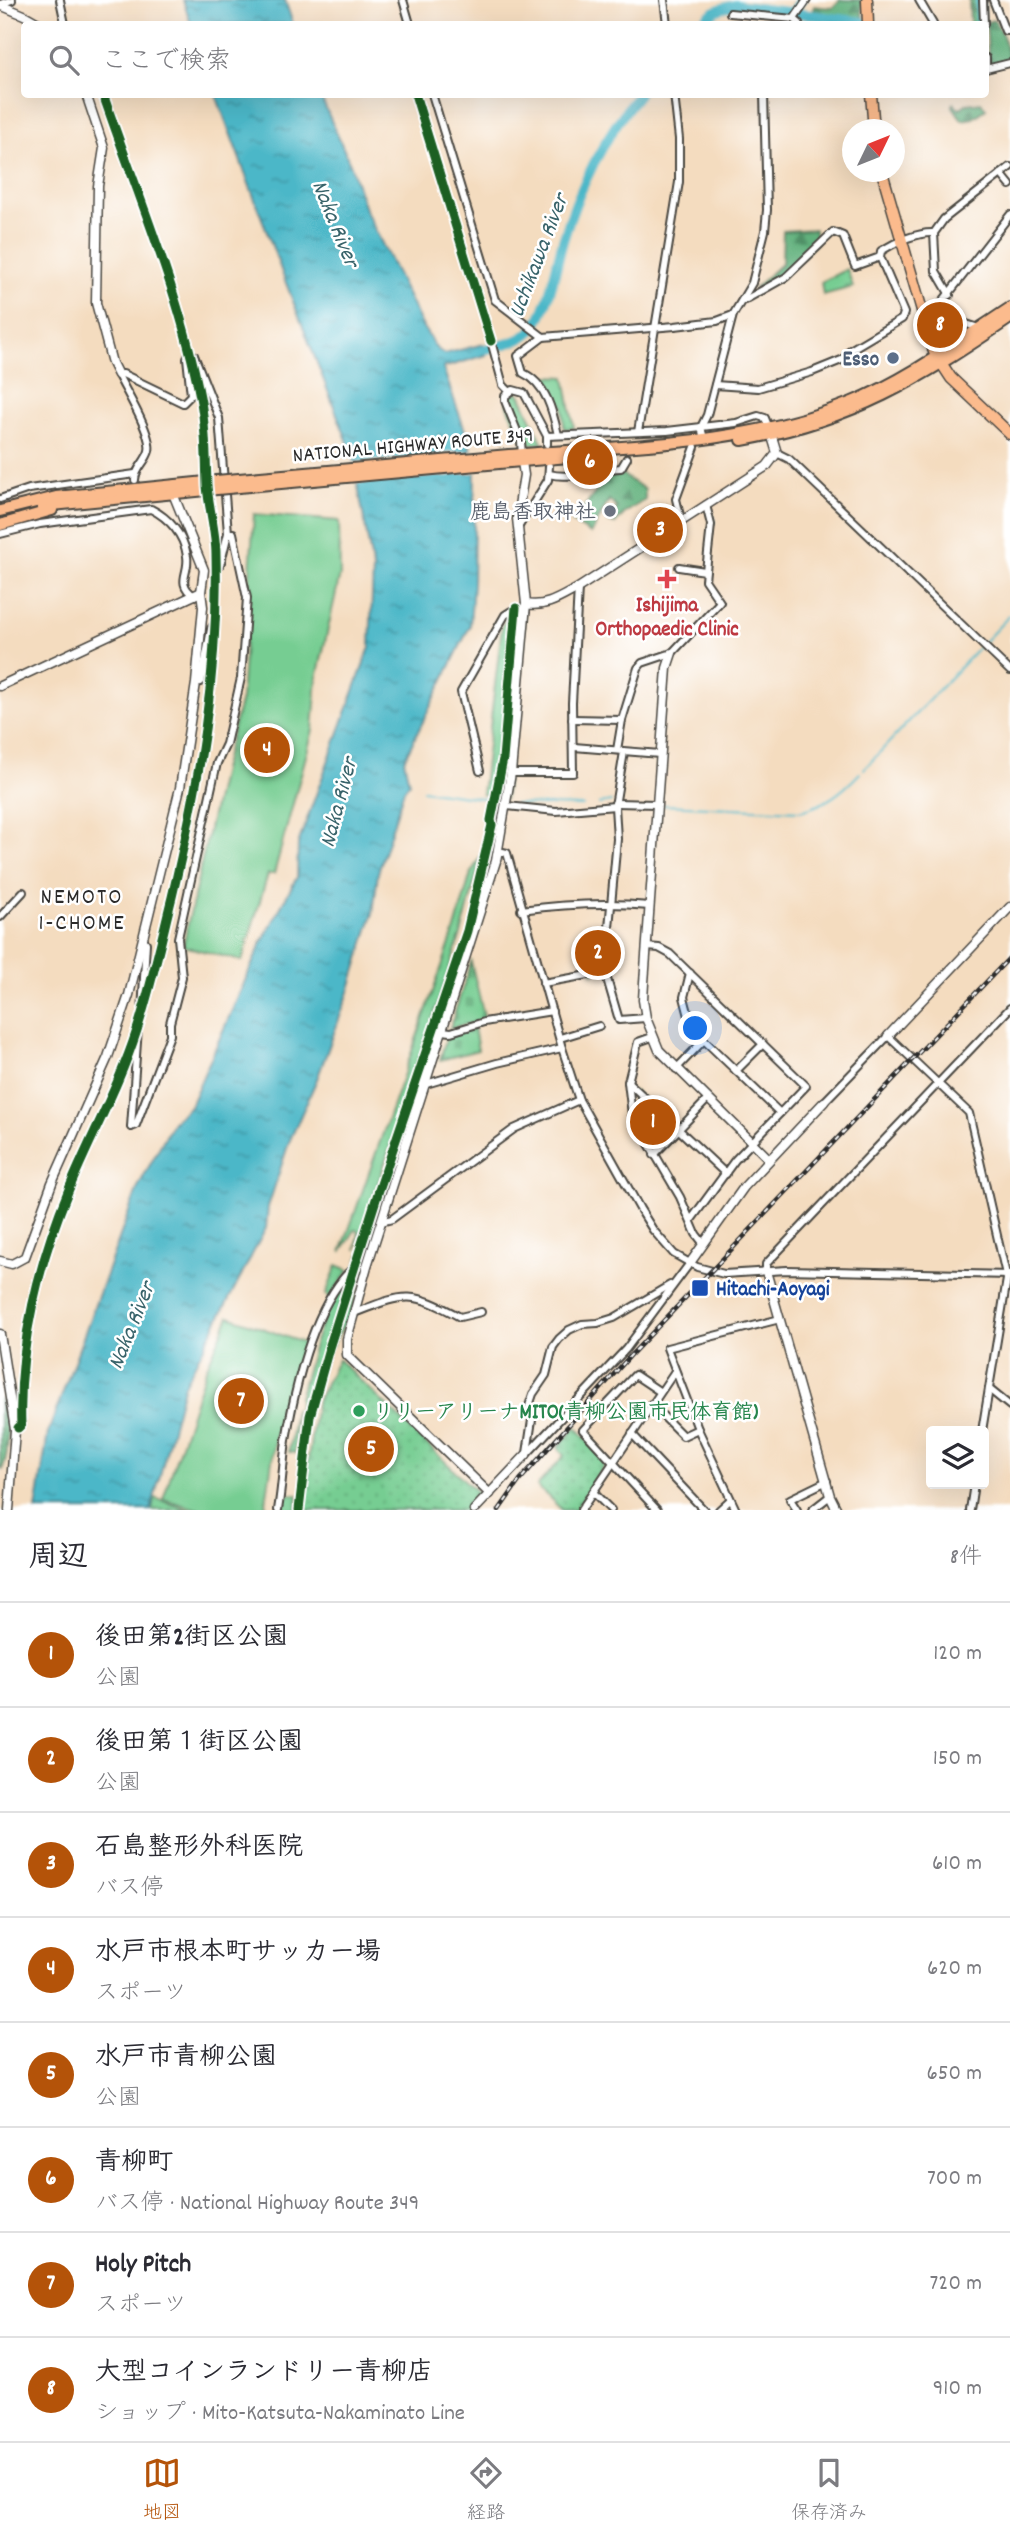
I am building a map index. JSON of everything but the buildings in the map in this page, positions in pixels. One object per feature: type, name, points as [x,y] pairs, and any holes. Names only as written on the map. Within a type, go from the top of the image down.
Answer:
[{"type":"highway","name":"NATIONAL HIGHWAY ROUTE 349","points":[[938,360],[1010,308]]},
{"type":"highway","name":"NATIONAL HIGHWAY ROUTE 349","points":[[0,518],[85,498],[172,489],[509,459],[695,447],[771,431],[849,403],[938,360],[1010,318]]},
{"type":"highway","name":"NATIONAL HIGHWAY ROUTE 349","points":[[522,458],[771,431]]},
{"type":"highway","name":"NATIONAL HIGHWAY ROUTE 349","points":[[0,511],[56,497],[85,498]]},
{"type":"highway","name":"NATIONAL HIGHWAY ROUTE 349","points":[[0,525],[85,498]]},
{"type":"main road","points":[[867,0],[868,21]]},
{"type":"main road","points":[[871,98],[873,119]]},
{"type":"main road","points":[[885,182],[924,325],[938,360],[955,382],[1010,434]]},
{"type":"street","points":[[2,4],[12,0]]},
{"type":"street","points":[[60,0],[64,21]]},
{"type":"street","points":[[403,0],[409,21]]},
{"type":"street","points":[[664,0],[667,21]]},
{"type":"street","points":[[919,0],[931,21]]},
{"type":"street","points":[[983,0],[984,21]]},
{"type":"street","points":[[993,0],[1005,31],[1010,31]]},
{"type":"street","points":[[730,13],[796,20],[804,3]]},
{"type":"street","points":[[2,4],[34,21]]},
{"type":"street","points":[[989,71],[1010,63]]},
{"type":"street","points":[[0,499],[29,489],[135,477],[146,458],[150,442],[112,363],[96,303],[98,186],[104,148],[87,98]]},
{"type":"street","points":[[433,98],[495,300],[543,337]]},
{"type":"street","points":[[638,432],[679,182],[679,139],[674,98]]},
{"type":"street","points":[[704,439],[701,427],[733,315],[752,283],[765,231],[764,98]]},
{"type":"street","points":[[950,295],[936,271],[934,233],[944,219],[1010,167]]},
{"type":"street","points":[[1001,174],[1010,185]]},
{"type":"street","points":[[924,325],[1010,215]]},
{"type":"street","points":[[742,302],[786,277],[833,232],[843,236],[855,266],[880,257]]},
{"type":"street","points":[[715,385],[758,388],[812,372],[844,359],[850,350],[902,319],[904,313],[880,257],[881,251],[901,241],[928,232],[934,233]]},
{"type":"street","points":[[935,314],[980,328]]},
{"type":"street","points":[[558,435],[555,417],[538,382],[523,373],[518,356],[543,337],[717,321],[733,315]]},
{"type":"street","points":[[491,341],[503,385],[510,392]]},
{"type":"street","points":[[118,375],[123,374],[183,404],[191,395],[187,358],[189,352],[194,355],[219,418],[228,533],[216,572]]},
{"type":"street","points":[[489,1493],[347,1356],[347,1339],[381,1222],[498,851],[507,806],[526,608],[518,528],[518,508],[524,475],[521,441],[505,401],[510,392],[516,389],[524,393],[547,436],[547,444]]},
{"type":"street","points":[[480,771],[461,692],[505,615],[516,608],[549,604],[578,588],[767,466],[777,453],[765,418],[758,416],[736,423],[701,427],[547,436]]},
{"type":"street","points":[[681,520],[676,499],[695,447]]},
{"type":"street","points":[[777,453],[789,459],[1010,671]]},
{"type":"street","points":[[518,528],[549,470],[556,476],[621,468],[627,457]]},
{"type":"street","points":[[0,1261],[12,1264],[25,1256],[52,1183],[96,1089],[118,1032],[144,940],[180,788],[196,683],[203,607],[198,594],[204,570],[172,489]]},
{"type":"street","points":[[646,1018],[618,1020],[605,972],[617,839],[615,805],[622,720],[638,668],[642,663],[671,653],[720,602],[705,580],[711,525],[706,505]]},
{"type":"street","points":[[0,534],[137,506],[151,509],[165,516],[176,529],[187,555],[183,583],[186,590],[198,594]]},
{"type":"street","points":[[138,1028],[131,1127],[136,1125],[170,1035],[170,1023],[182,971],[178,938],[217,763],[226,744],[238,699],[247,598],[233,533],[228,533]]},
{"type":"street","points":[[679,567],[705,572]]},
{"type":"street","points":[[511,773],[573,773],[572,719],[578,588]]},
{"type":"street","points":[[0,686],[198,594]]},
{"type":"street","points":[[196,683],[201,682],[211,629],[215,622]]},
{"type":"street","points":[[671,653],[667,668],[660,754],[643,1000],[646,1018],[659,1050],[769,1159]]},
{"type":"street","points":[[572,719],[622,720]]},
{"type":"street","points":[[574,747],[660,754]]},
{"type":"street","points":[[507,806],[556,811],[657,804]]},
{"type":"street","points":[[498,851],[507,853],[521,909],[579,1100],[653,1230],[674,1254],[707,1270],[724,1274],[766,1271],[1008,1275]]},
{"type":"street","points":[[0,917],[23,891]]},
{"type":"street","points":[[521,909],[610,902],[650,906]]},
{"type":"street","points":[[474,1510],[626,1349],[744,1186],[1010,907]]},
{"type":"street","points":[[142,1012],[144,940]]},
{"type":"street","points":[[647,947],[664,950],[806,1086],[752,1142],[691,1220]]},
{"type":"street","points":[[543,983],[605,972]]},
{"type":"street","points":[[690,973],[684,989],[684,1005],[691,1024],[704,1040],[780,1113]]},
{"type":"street","points":[[837,1510],[830,1496],[766,1264],[1010,1008]]},
{"type":"street","points":[[443,1031],[452,1032],[484,1022],[552,1011]]},
{"type":"street","points":[[560,1038],[599,1026]]},
{"type":"street","points":[[888,1036],[969,1113],[1008,1275],[983,1426]]},
{"type":"street","points":[[652,1037],[638,1042],[628,1082],[632,1115],[703,1243]]},
{"type":"street","points":[[676,1069],[704,1040]]},
{"type":"street","points":[[736,1071],[764,1044]]},
{"type":"street","points":[[426,1084],[497,1062],[562,1048]]},
{"type":"street","points":[[628,1082],[726,1174]]},
{"type":"street","points":[[381,1222],[392,1219],[514,1129],[579,1100]]},
{"type":"street","points":[[654,1155],[707,1100]]},
{"type":"street","points":[[278,1510],[286,1441],[308,1351],[328,1301],[355,1266]]},
{"type":"street","points":[[526,1455],[532,1420],[529,1406],[533,1394],[546,1375],[553,1347],[559,1339],[582,1324],[614,1318],[672,1285]]},
{"type":"street","points":[[354,1313],[390,1298],[414,1296],[433,1302],[460,1317],[481,1312]]},
{"type":"street","points":[[736,1510],[698,1429],[667,1348],[780,1319]]},
{"type":"street","points":[[0,1334],[15,1430],[9,1510]]},
{"type":"street","points":[[581,1510],[675,1371]]},
{"type":"street","points":[[657,1510],[583,1430],[635,1375],[659,1391]]},
{"type":"street","points":[[989,1389],[1010,1406]]},
{"type":"street","points":[[651,1404],[683,1436],[698,1429]]},
{"type":"street","points":[[632,1434],[704,1510]]},
{"type":"street","points":[[797,1510],[790,1499],[827,1481]]},
{"type":"street","points":[[970,1510],[973,1489]]},
{"type":"street","points":[[593,1492],[611,1510]]},
{"type":"street","points":[[812,1510],[830,1496]]},
{"type":"street","points":[[719,1510],[730,1500]]},
{"type":"green space","points":[[840,0],[861,0],[863,20],[812,12],[814,6],[832,8]]},
{"type":"green space","points":[[969,0],[978,0],[978,21],[970,21]]},
{"type":"green space","points":[[994,20],[1003,36],[1009,59],[989,64],[989,21]]},
{"type":"green space","points":[[981,102],[986,109],[973,118],[962,120],[952,105],[953,103],[959,109],[966,104]]},
{"type":"green space","points":[[815,229],[816,243],[779,280],[754,289],[782,263],[783,231]]},
{"type":"green space","points":[[847,269],[853,287],[823,295],[821,282]]},
{"type":"green space","points":[[545,376],[565,377],[574,428],[564,429],[563,407]]},
{"type":"green space","points":[[516,392],[520,394],[543,444],[524,444],[507,404],[508,398]]},
{"type":"green space","points":[[622,473],[645,490],[645,500],[625,513],[615,524],[609,522],[617,508],[609,500],[591,534],[572,522],[606,479]]},
{"type":"green space","points":[[254,514],[339,521],[340,575],[317,678],[313,730],[274,874],[268,874],[242,961],[183,946],[222,770],[241,699]]},
{"type":"green space","points":[[511,612],[524,613],[505,799],[482,794],[502,626]]},
{"type":"green space","points":[[482,854],[462,931],[356,1250],[359,1231],[355,1230],[341,1252],[455,929],[471,873]]},
{"type":"green space","points":[[591,935],[605,935],[603,970],[592,973]]},
{"type":"green space","points":[[471,962],[485,1020],[450,1028]]},
{"type":"green space","points":[[457,966],[395,1160],[364,1240]]},
{"type":"green space","points":[[474,1028],[478,1050],[440,1060],[447,1035]]},
{"type":"green space","points":[[634,1091],[673,1127],[673,1131],[657,1147],[653,1146],[636,1117],[631,1092]]},
{"type":"green space","points":[[380,1214],[350,1315],[332,1346],[360,1254]]},
{"type":"green space","points":[[337,1265],[349,1270],[329,1298],[326,1294]]},
{"type":"green space","points":[[351,1272],[298,1443],[299,1398],[314,1344],[329,1303]]},
{"type":"green space","points":[[229,1316],[306,1344],[276,1432],[265,1510],[200,1510],[163,1499],[205,1371]]},
{"type":"green space","points":[[338,1359],[481,1496],[467,1510],[301,1510],[316,1403]]},
{"type":"green space","points":[[0,1398],[7,1434],[7,1452],[2,1470],[0,1468]]},
{"type":"green space","points":[[295,1408],[295,1453],[289,1452]]},
{"type":"green space","points":[[576,1427],[607,1461],[575,1510],[562,1510],[537,1486],[564,1456],[558,1447]]},
{"type":"green space","points":[[283,1493],[298,1495],[297,1510],[280,1510]]},
{"type":"green space","points":[[154,1498],[190,1510],[152,1510]]},
{"type":"water","points":[[183,0],[285,0],[292,21],[190,21]]},
{"type":"water","name":"Naka River","points":[[217,98],[321,98],[351,166],[365,209],[436,348],[444,354],[484,344],[486,355],[443,368],[469,442],[475,468],[470,626],[404,760],[409,783],[404,790],[378,873],[373,913],[349,992],[317,1079],[289,1142],[268,1207],[266,1228],[183,1387],[151,1510],[36,1510],[48,1433],[138,1187],[173,1122],[190,1106],[262,942],[297,877],[298,844],[370,647],[373,569],[352,453]]},
{"type":"pier","points":[[444,452],[475,452],[478,472],[446,477],[355,483],[350,463],[437,455]]},
{"type":"waterway","points":[[792,12],[801,0]]},
{"type":"waterway","points":[[980,0],[980,21]]},
{"type":"waterway","name":"Uchikawa River","points":[[704,21],[716,11],[736,5],[856,21]]},
{"type":"waterway","name":"Uchikawa River","points":[[487,349],[522,338],[538,322],[584,183],[604,144],[636,98]]},
{"type":"waterway","points":[[711,510],[714,523]]},
{"type":"waterway","points":[[984,642],[1010,615]]},
{"type":"waterway","points":[[864,769],[980,646]]},
{"type":"waterway","points":[[663,805],[800,811],[833,797],[860,773]]},
{"type":"waterway","points":[[423,790],[488,799]]},
{"type":"waterway","points":[[599,804],[611,802]]},
{"type":"waterway","points":[[515,804],[583,806]]},
{"type":"railway","points":[[499,1510],[520,1480],[630,1356],[1010,957]]},
{"type":"cycle path","points":[[18,1428],[21,1425],[27,1335],[48,1246],[69,1189],[130,1051],[156,964],[199,770],[214,642],[216,546],[207,486],[205,430],[200,397],[181,320],[157,244],[104,98]]},
{"type":"cycle path","points":[[416,98],[491,341]]},
{"type":"cycle path","points":[[299,1510],[310,1416],[329,1348],[378,1193],[467,931],[492,825],[503,759],[516,608]]},
{"type":"place","name":"大型コインランドリー青柳店","points":[[940,325]]},
{"type":"place","name":"Esso","points":[[893,358]]},
{"type":"place","name":"青柳町","points":[[590,462]]},
{"type":"place","name":"鹿島香取神社","points":[[610,511]]},
{"type":"place","name":"石島整形外科医院","points":[[660,530]]},
{"type":"place","name":"Ishijima Orthopaedic Clinic","points":[[667,579]]},
{"type":"place","name":"水戸市根本町サッカー場","points":[[267,750]]},
{"type":"place","name":"後田第１街区公園","points":[[598,953]]},
{"type":"place","name":"後田第2街区公園","points":[[653,1122]]},
{"type":"place","name":"Hitachi-Aoyagi","points":[[700,1288]]},
{"type":"place","name":"Holy Pitch","points":[[241,1401]]},
{"type":"place","name":"リリーアリーナMITO(青柳公園市民体育館)","points":[[359,1411]]},
{"type":"place","name":"水戸市青柳公園","points":[[371,1449]]},
{"type":"district","name":"NEMOTO 1-CHOME","points":[[82,908]]}]
